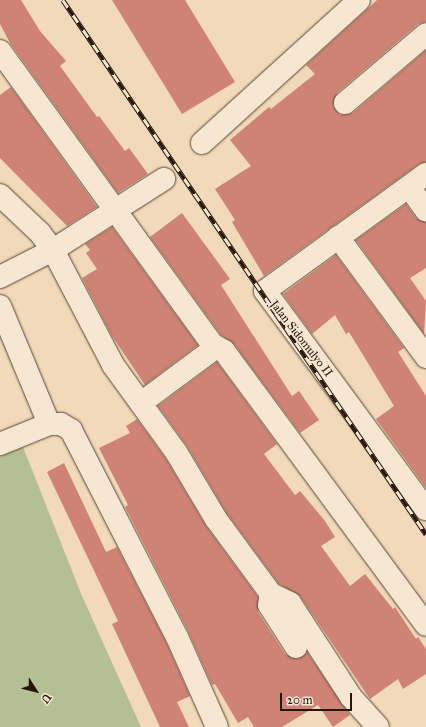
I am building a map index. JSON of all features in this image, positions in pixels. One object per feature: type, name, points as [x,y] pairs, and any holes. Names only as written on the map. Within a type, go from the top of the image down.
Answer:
[{"type":"street","points":[[202,143],[358,0]]},
{"type":"street","points":[[345,104],[426,34]]},
{"type":"street","points":[[0,51],[215,348],[224,351],[426,624]]},
{"type":"street","name":"Jalan Sidomulyo II","points":[[426,174],[266,289],[266,294],[326,371],[426,509]]},
{"type":"street","points":[[0,277],[53,250],[164,179]]},
{"type":"street","points":[[409,187],[426,210]]},
{"type":"street","points":[[0,195],[40,233],[53,250],[113,366],[176,452],[216,519],[271,594],[290,603],[351,697],[378,727]]},
{"type":"street","points":[[338,237],[426,357]]},
{"type":"street","points":[[0,306],[49,424]]},
{"type":"street","points":[[141,403],[215,348]]},
{"type":"street","points":[[0,444],[49,424],[62,424],[69,427],[86,454],[177,637],[217,727]]},
{"type":"street","points":[[271,594],[269,605],[296,647]]},
{"type":"green space","points":[[23,447],[82,596],[141,727],[0,727],[0,456]]},
{"type":"building","points":[[0,0],[21,0],[40,31],[66,61],[60,66],[97,117],[99,116],[125,151],[129,148],[148,174],[118,193],[10,43],[0,24]]},
{"type":"building","points":[[112,0],[185,0],[235,82],[182,114]]},
{"type":"building","points":[[377,0],[426,0],[426,22],[418,24],[337,93],[333,106],[340,115],[353,113],[426,50],[426,162],[419,164],[264,276],[232,222],[235,220],[215,189],[251,166],[230,140],[269,107],[271,109],[315,74],[306,65]]},
{"type":"building","points":[[11,87],[97,207],[67,226],[0,158],[0,95]]},
{"type":"building","points":[[406,204],[416,218],[426,222],[426,268],[410,278],[426,301],[424,334],[356,240]]},
{"type":"building","points":[[182,213],[230,279],[221,285],[292,396],[299,391],[319,420],[300,433],[234,344],[221,335],[150,237]]},
{"type":"building","points":[[112,227],[198,345],[145,385],[112,336],[82,278],[97,269],[86,253],[90,250],[85,244]]},
{"type":"building","points":[[336,255],[404,348],[398,352],[426,396],[426,488],[376,419],[394,406],[349,332],[346,334],[335,315],[312,334],[283,294]]},
{"type":"building","points":[[217,362],[277,444],[264,454],[295,495],[300,491],[325,521],[335,537],[321,546],[350,586],[365,574],[393,609],[395,607],[416,639],[418,637],[426,649],[426,674],[403,689],[398,679],[370,699],[300,596],[279,584],[226,512],[187,446],[158,406]]},
{"type":"building","points":[[137,419],[166,459],[206,526],[258,597],[258,612],[285,654],[297,659],[307,652],[350,715],[333,727],[318,705],[282,727],[254,727],[248,717],[238,723],[215,684],[212,685],[188,631],[125,507],[128,505],[99,448],[130,433],[126,426]]},
{"type":"building","points":[[64,463],[106,552],[117,547],[166,642],[190,696],[177,702],[189,727],[160,727],[112,624],[118,621],[47,472]]},
{"type":"railway","points":[[63,0],[426,534]]}]
